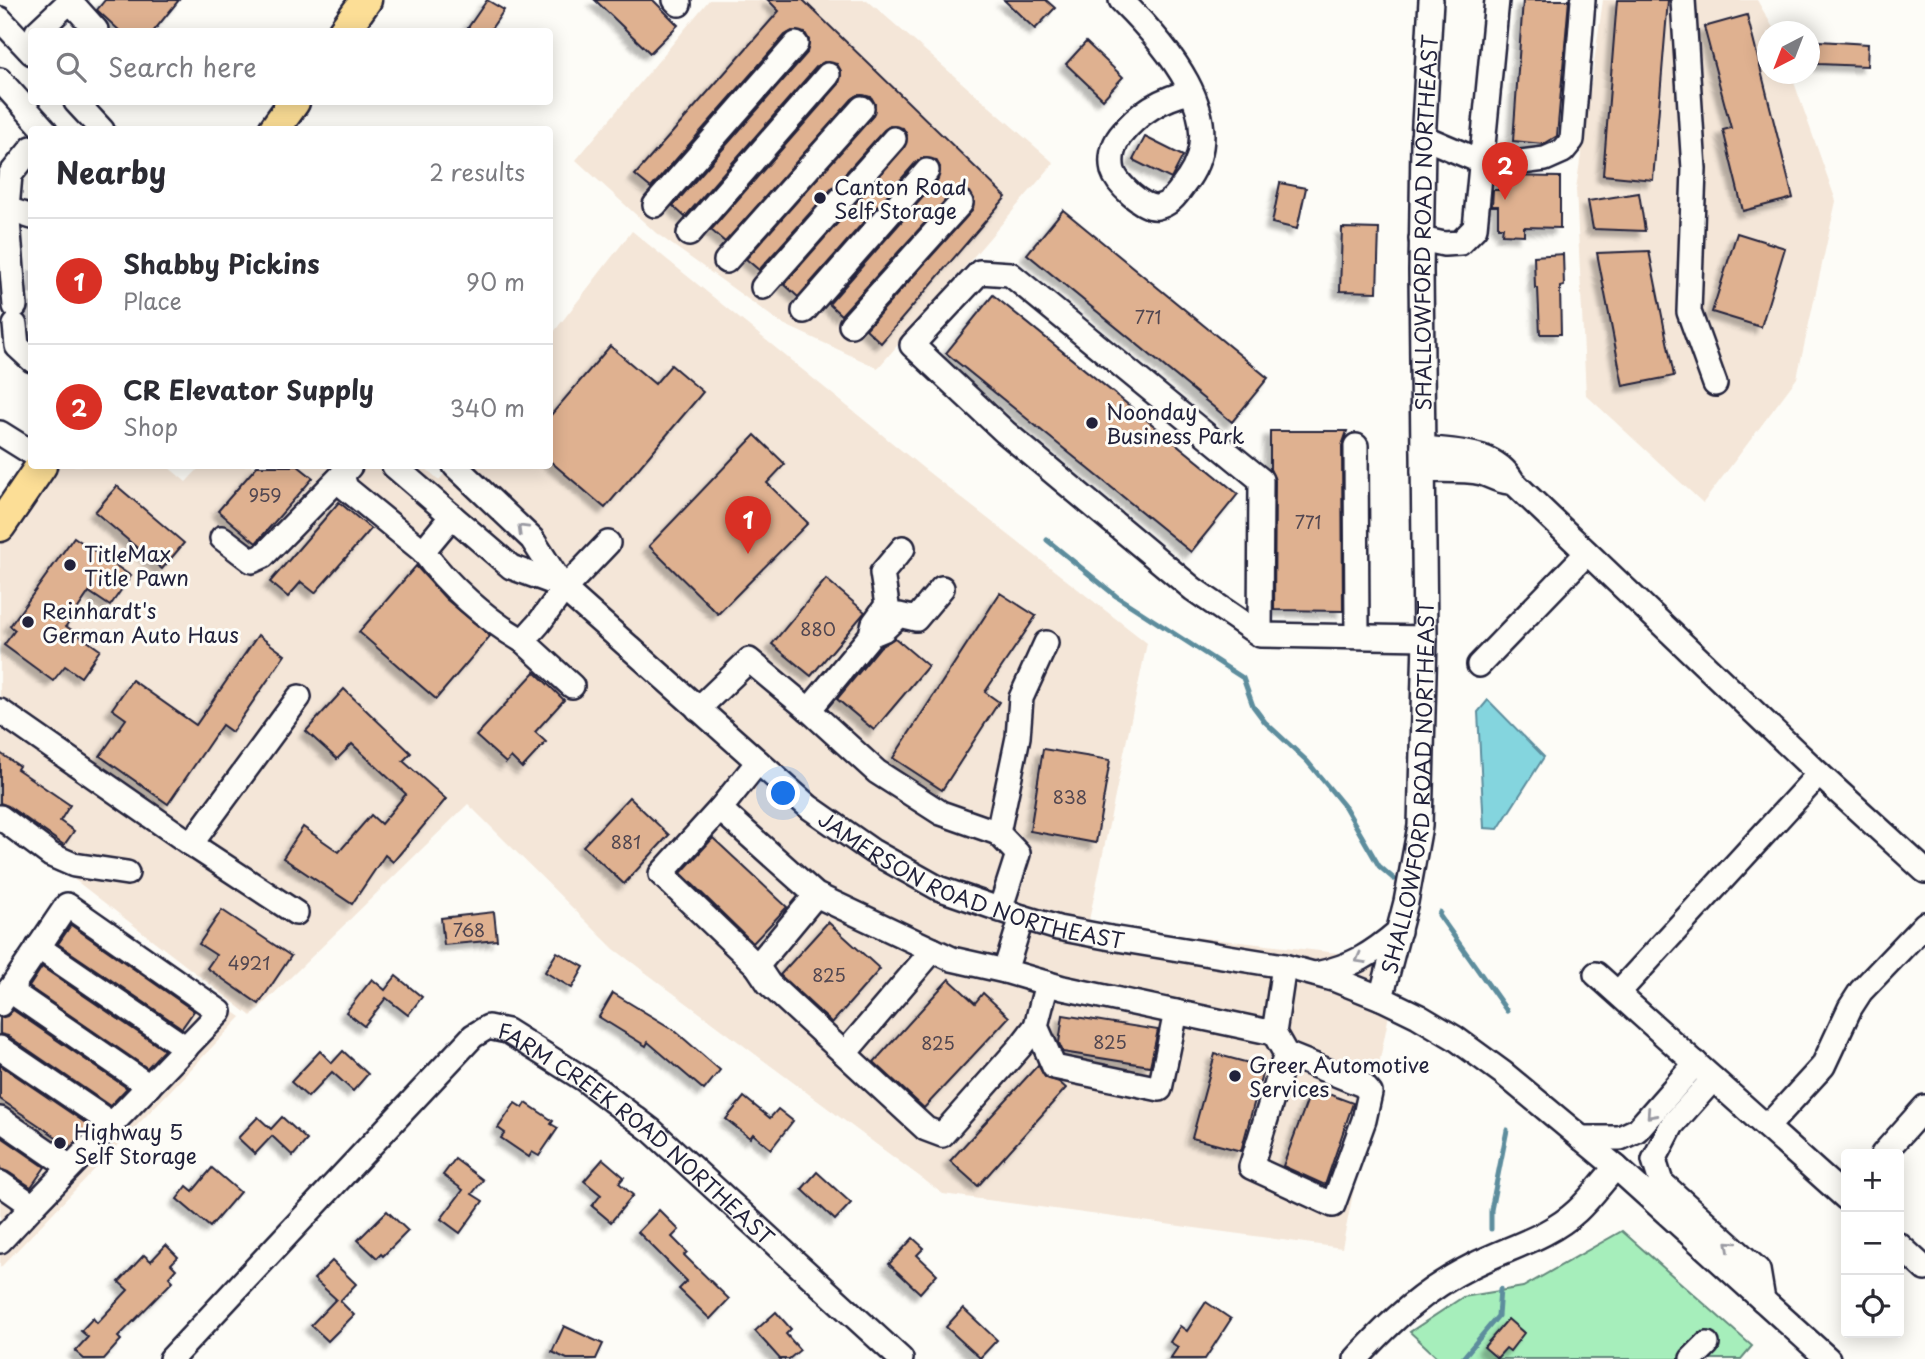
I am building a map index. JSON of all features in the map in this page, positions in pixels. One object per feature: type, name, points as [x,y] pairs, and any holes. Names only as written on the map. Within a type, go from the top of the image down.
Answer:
[{"type":"main road","points":[[277,126],[292,105]]},
{"type":"main road","points":[[2,518],[39,469]]},
{"type":"street","points":[[1121,0],[1155,34],[1191,92],[1200,110],[1203,147],[1191,174],[1175,198],[1157,207],[1143,204],[1125,189],[1113,171],[1113,145],[1133,120],[1176,95],[1191,92]]},
{"type":"street","name":"SHALLOWFORD ROAD NORTHEAST","points":[[1431,0],[1423,136],[1421,239],[1425,638],[1420,826],[1399,931],[1381,998],[1455,1038],[1503,1073],[1616,1167],[1828,1359]]},
{"type":"street","points":[[1421,239],[1444,244],[1460,243],[1475,228],[1497,0]]},
{"type":"street","points":[[1423,136],[1482,162],[1545,159],[1563,151],[1572,140],[1583,0]]},
{"type":"street","points":[[1683,0],[1694,169],[1689,312],[1715,384]]},
{"type":"street","points":[[44,28],[71,1],[94,28]]},
{"type":"street","points":[[0,19],[28,39]]},
{"type":"street","points":[[655,205],[796,44]]},
{"type":"street","points":[[689,234],[828,75]]},
{"type":"street","points":[[0,80],[41,126]]},
{"type":"street","points":[[79,105],[98,126]]},
{"type":"street","points":[[726,261],[862,108]]},
{"type":"street","points":[[763,287],[894,139]]},
{"type":"street","points":[[28,153],[10,175],[7,209],[18,299],[17,346],[28,356]]},
{"type":"street","points":[[804,310],[926,171]]},
{"type":"street","points":[[851,326],[961,204]]},
{"type":"street","points":[[7,209],[28,216]]},
{"type":"street","points":[[1261,635],[1261,480],[1010,274],[981,272],[912,345],[1005,432],[1193,589],[1261,635],[1425,638]]},
{"type":"street","points":[[0,433],[28,450]]},
{"type":"street","points":[[1356,446],[1357,636]]},
{"type":"street","points":[[1423,459],[1485,474],[1496,480],[1513,482],[1819,774],[1925,871]]},
{"type":"street","name":"JAMERSON ROAD NORTHEAST","points":[[397,469],[511,567],[562,587]]},
{"type":"street","points":[[222,538],[253,561],[263,556],[346,470]]},
{"type":"street","points":[[346,470],[346,488],[423,551],[435,568],[490,619],[523,641],[572,685]]},
{"type":"street","name":"JAMERSON ROAD NORTHEAST","points":[[469,470],[532,539],[562,587],[809,807],[872,851],[938,888],[1058,928],[1284,966],[1381,998]]},
{"type":"street","points":[[423,551],[452,516]]},
{"type":"street","points":[[523,641],[562,587],[608,543]]},
{"type":"street","points":[[872,635],[874,623],[887,605],[882,573],[903,548]]},
{"type":"street","points":[[1479,665],[1587,553]]},
{"type":"street","points":[[810,710],[872,635],[883,630],[900,615],[916,619],[942,588]]},
{"type":"street","points":[[998,833],[1018,737],[1021,698],[1046,643]]},
{"type":"street","points":[[698,709],[749,660],[810,710],[877,772],[941,813],[998,833],[1018,854],[1005,971]]},
{"type":"street","points":[[191,845],[299,697]]},
{"type":"street","points":[[0,711],[191,845],[296,914]]},
{"type":"street","points":[[758,762],[662,874],[757,966],[769,984],[926,1129],[942,1135],[1020,1047],[1036,1026],[1047,984]]},
{"type":"street","points":[[1618,993],[1819,774]]},
{"type":"street","points":[[720,809],[816,895],[953,959],[1047,984],[1274,1033]]},
{"type":"street","points":[[0,817],[51,855],[74,865],[127,873]]},
{"type":"street","points":[[757,966],[816,895]]},
{"type":"street","points":[[1,1239],[220,1013],[66,905],[5,997],[149,1086]]},
{"type":"street","points":[[1767,1127],[1823,1066],[1850,1008],[1861,991],[1925,924]]},
{"type":"street","points":[[1314,974],[1344,968],[1377,949],[1399,931]]},
{"type":"street","points":[[38,947],[186,1048]]},
{"type":"street","points":[[845,1053],[933,950]]},
{"type":"street","points":[[1284,966],[1274,1033],[1286,1054],[1363,1085],[1370,1093],[1364,1120],[1333,1205],[1251,1167],[1286,1054]]},
{"type":"street","points":[[1596,974],[1841,1193]]},
{"type":"street","points":[[1036,1026],[1054,1067],[1160,1089],[1176,1012]]},
{"type":"street","name":"FARM CREEK ROAD NORTHEAST","points":[[171,1359],[473,1036],[488,1027],[507,1031],[585,1080],[652,1131],[901,1359]]},
{"type":"street","points":[[0,1048],[112,1124]]},
{"type":"street","points":[[1581,1138],[1620,1138],[1637,1130],[1696,1063]]},
{"type":"street","points":[[1713,1079],[1672,1125],[1654,1160],[1661,1182],[1758,1270],[1763,1300]]},
{"type":"street","points":[[1887,1149],[1925,1107]]},
{"type":"street","points":[[0,1119],[70,1167]]},
{"type":"street","points":[[1356,1359],[1396,1316],[1427,1292],[1473,1265],[1528,1242],[1576,1212],[1616,1167]]},
{"type":"street","points":[[0,1183],[33,1206]]},
{"type":"street","points":[[1904,1250],[1925,1269]]},
{"type":"shaded area","name":"Canton Road Self Storage","points":[[709,0],[867,0],[1054,163],[878,368],[781,323],[656,233],[576,160]]},
{"type":"shaded area","points":[[1603,0],[1757,0],[1769,21],[1757,21],[1757,84],[1795,84],[1836,201],[1797,378],[1703,503],[1586,395],[1576,189]]},
{"type":"shaded area","points":[[632,231],[923,468],[1147,643],[1088,925],[1400,960],[1342,1248],[943,1194],[614,949],[468,804],[251,1016],[0,822],[0,514],[34,469],[171,469],[186,482],[198,469],[426,469],[439,480],[448,469],[553,469],[553,333]]},
{"type":"shaded area","name":"Highway 5 Self Storage","points":[[63,893],[241,1017],[0,1268],[0,987]]},
{"type":"green space","points":[[1622,1231],[1752,1346],[1741,1359],[1439,1359],[1410,1332],[1463,1297],[1523,1287]]},
{"type":"water","points":[[1488,700],[1544,757],[1498,829],[1484,828],[1478,712]]},
{"type":"building","points":[[105,0],[179,0],[156,28],[117,28],[97,10]]},
{"type":"building","points":[[487,0],[504,10],[492,28],[468,28]]},
{"type":"building","points":[[595,0],[653,0],[678,25],[650,53]]},
{"type":"building","points":[[768,0],[803,0],[1006,197],[881,343],[866,329],[971,212],[974,199],[970,192],[957,190],[951,194],[841,315],[829,304],[938,180],[940,167],[936,160],[923,158],[916,162],[798,297],[784,284],[904,148],[907,135],[903,128],[890,126],[884,130],[759,270],[746,259],[872,117],[875,104],[871,97],[858,95],[852,99],[725,242],[711,230],[839,84],[841,71],[837,64],[824,62],[817,66],[685,217],[673,206],[807,53],[809,40],[805,33],[792,31],[785,35],[651,188],[635,175],[779,11]]},
{"type":"building","points":[[1004,0],[1046,0],[1055,8],[1035,29]]},
{"type":"building","points":[[1523,0],[1569,0],[1557,136],[1544,144],[1513,141]]},
{"type":"building","points":[[1617,0],[1668,0],[1653,180],[1603,175]]},
{"type":"building","points":[[1747,15],[1757,55],[1757,84],[1764,84],[1793,198],[1743,211],[1723,130],[1731,128],[1704,27]]},
{"type":"building","points":[[1820,41],[1868,44],[1867,66],[1820,64]]},
{"type":"building","points":[[1086,42],[1123,77],[1103,99],[1066,64]]},
{"type":"building","points":[[1145,137],[1183,156],[1171,179],[1133,160]]},
{"type":"building","points":[[1499,176],[1560,177],[1560,228],[1524,227],[1524,235],[1502,234],[1503,227],[1498,227],[1498,206],[1492,206],[1493,190],[1499,190]]},
{"type":"building","points":[[1280,183],[1306,188],[1297,229],[1272,223]]},
{"type":"building","points":[[1639,193],[1645,231],[1593,229],[1588,201]]},
{"type":"building","name":"Noonday Business Park","points":[[1063,210],[1268,378],[1232,422],[1027,254]]},
{"type":"building","points":[[1342,228],[1379,229],[1377,292],[1340,291]]},
{"type":"building","points":[[1737,233],[1785,248],[1761,327],[1712,312]]},
{"type":"building","points":[[1649,251],[1674,376],[1623,386],[1597,253]]},
{"type":"building","points":[[1563,254],[1564,286],[1560,287],[1561,334],[1540,334],[1534,256]]},
{"type":"building","name":"Noonday Business Park","points":[[993,295],[1238,494],[1191,552],[946,353]]},
{"type":"building","points":[[610,346],[655,384],[671,365],[703,392],[605,508],[553,464],[553,412]]},
{"type":"building","name":"Noonday Business Park","points":[[1270,431],[1347,431],[1342,446],[1343,611],[1274,610],[1275,480],[1270,469]]},
{"type":"building","points":[[755,435],[785,464],[767,483],[808,523],[718,614],[649,546]]},
{"type":"building","points":[[254,469],[302,469],[313,478],[256,543],[218,511]]},
{"type":"building","points":[[117,486],[184,543],[162,569],[95,512]]},
{"type":"building","points":[[339,502],[371,529],[315,593],[301,582],[288,597],[270,582]]},
{"type":"building","points":[[74,537],[131,576],[110,606],[89,592],[66,626],[100,650],[81,677],[65,666],[53,681],[4,645],[15,630],[10,626]]},
{"type":"building","points":[[416,566],[446,599],[490,636],[436,699],[359,632]]},
{"type":"building","points":[[826,579],[865,612],[811,676],[772,644]]},
{"type":"building","points":[[1000,593],[1036,616],[985,692],[999,702],[942,790],[893,758]]},
{"type":"building","points":[[258,635],[285,655],[232,732],[222,725],[168,804],[100,756],[126,719],[112,709],[132,680],[196,725]]},
{"type":"building","points":[[895,638],[928,666],[874,730],[837,699],[880,647]]},
{"type":"building","points":[[535,672],[564,700],[535,732],[546,742],[522,768],[511,757],[506,763],[476,736]]},
{"type":"building","points":[[344,689],[411,753],[403,761],[446,799],[393,862],[385,855],[352,904],[283,858],[303,827],[339,852],[371,815],[381,824],[406,794],[352,744],[337,759],[306,731]]},
{"type":"building","points":[[1043,749],[1110,760],[1096,843],[1030,831]]},
{"type":"building","points":[[0,753],[19,766],[17,769],[70,805],[60,821],[74,831],[64,845],[0,803]]},
{"type":"building","points":[[629,797],[669,835],[624,884],[583,846]]},
{"type":"building","points":[[713,838],[787,907],[753,943],[681,873]]},
{"type":"building","points":[[222,910],[291,956],[259,1004],[207,968],[216,955],[199,944]]},
{"type":"building","points":[[494,912],[497,940],[444,945],[441,918]]},
{"type":"building","points":[[828,922],[880,969],[832,1023],[780,975]]},
{"type":"building","points":[[71,925],[194,1011],[182,1028],[58,944]]},
{"type":"building","points":[[557,952],[584,967],[572,988],[545,972]]},
{"type":"building","points":[[42,967],[164,1050],[147,1068],[29,987]]},
{"type":"building","points":[[396,976],[422,997],[408,1015],[386,998],[364,1026],[346,1012],[372,979],[385,990]]},
{"type":"building","points":[[949,979],[975,1003],[983,993],[1009,1017],[924,1108],[874,1062]]},
{"type":"building","points":[[613,993],[674,1030],[720,1070],[704,1090],[648,1042],[646,1046],[599,1017]]},
{"type":"building","points":[[13,1010],[127,1088],[110,1106],[8,1036],[0,1034],[0,1018]]},
{"type":"building","points":[[1063,1015],[1158,1030],[1150,1066],[1063,1052],[1059,1043]]},
{"type":"building","points":[[320,1051],[332,1063],[343,1051],[368,1074],[353,1091],[332,1072],[308,1097],[291,1082]]},
{"type":"building","points":[[1215,1054],[1264,1067],[1241,1151],[1192,1138]]},
{"type":"building","points":[[0,1065],[90,1126],[71,1147],[0,1099]]},
{"type":"building","points":[[1038,1065],[1045,1077],[1066,1088],[978,1186],[950,1161]]},
{"type":"building","points":[[1312,1088],[1353,1103],[1325,1185],[1283,1166]]},
{"type":"building","points":[[744,1097],[770,1118],[778,1109],[793,1121],[771,1149],[753,1134],[750,1138],[726,1119]]},
{"type":"building","points":[[515,1103],[523,1108],[526,1103],[553,1121],[551,1124],[558,1128],[539,1156],[532,1152],[529,1157],[501,1138],[505,1133],[498,1128]]},
{"type":"building","points":[[258,1117],[271,1129],[282,1117],[307,1140],[293,1156],[272,1136],[255,1154],[238,1138]]},
{"type":"building","points":[[0,1136],[45,1167],[31,1187],[0,1169]]},
{"type":"building","points":[[455,1159],[483,1180],[472,1194],[483,1201],[460,1233],[441,1219],[463,1190],[443,1175]]},
{"type":"building","points":[[603,1159],[624,1177],[619,1183],[633,1195],[611,1222],[592,1206],[601,1195],[584,1181]]},
{"type":"building","points":[[212,1168],[240,1192],[210,1227],[177,1199],[187,1186],[193,1191]]},
{"type":"building","points":[[817,1172],[851,1203],[835,1220],[802,1189]]},
{"type":"building","points":[[659,1210],[679,1230],[672,1237],[687,1252],[684,1255],[729,1299],[710,1319],[679,1289],[687,1281],[638,1232]]},
{"type":"building","points":[[387,1211],[408,1231],[383,1256],[381,1254],[377,1258],[358,1240]]},
{"type":"building","points":[[913,1238],[924,1248],[917,1255],[937,1274],[920,1293],[889,1264]]},
{"type":"building","points":[[166,1245],[178,1257],[171,1264],[176,1269],[169,1277],[173,1281],[118,1337],[121,1340],[104,1359],[84,1359],[75,1351],[88,1337],[81,1331],[93,1318],[97,1323],[128,1290],[119,1282],[144,1255],[151,1261]]},
{"type":"building","points":[[332,1261],[356,1284],[340,1301],[354,1315],[328,1341],[311,1325],[336,1299],[314,1279]]},
{"type":"building","points":[[1206,1302],[1231,1319],[1205,1359],[1170,1359],[1178,1347],[1170,1342],[1180,1326],[1187,1331]]},
{"type":"building","points":[[963,1308],[997,1340],[980,1358],[946,1327]]},
{"type":"building","points":[[776,1312],[791,1329],[786,1334],[800,1350],[789,1359],[780,1359],[755,1331]]},
{"type":"building","points":[[1508,1319],[1524,1333],[1510,1351],[1506,1348],[1497,1358],[1484,1347]]},
{"type":"building","points":[[564,1326],[603,1344],[596,1359],[567,1359],[552,1352]]},
{"type":"waterway","points":[[1047,540],[1116,596],[1243,678],[1253,706],[1265,722],[1307,761],[1345,807],[1379,866],[1394,879]]},
{"type":"waterway","points":[[1440,912],[1439,915],[1507,1011]]},
{"type":"waterway","points":[[1491,1229],[1491,1210],[1507,1130]]},
{"type":"waterway","points":[[1462,1359],[1498,1316],[1500,1289]]},
{"type":"tunnel","points":[[15,315],[28,314]]},
{"type":"place","name":"Canton Road Self Storage","points":[[820,198]]},
{"type":"place","name":"CR Elevator Supply","points":[[1505,200]]},
{"type":"place","name":"Noonday Business Park","points":[[1092,423]]},
{"type":"place","name":"Shabby Pickins","points":[[748,554]]},
{"type":"place","name":"TitleMax Title Pawn","points":[[70,565]]},
{"type":"place","name":"Reinhardt's German Auto Haus","points":[[28,622]]},
{"type":"place","name":"Greer Automotive Services","points":[[1235,1076]]},
{"type":"place","name":"Highway 5 Self Storage","points":[[60,1143]]}]
